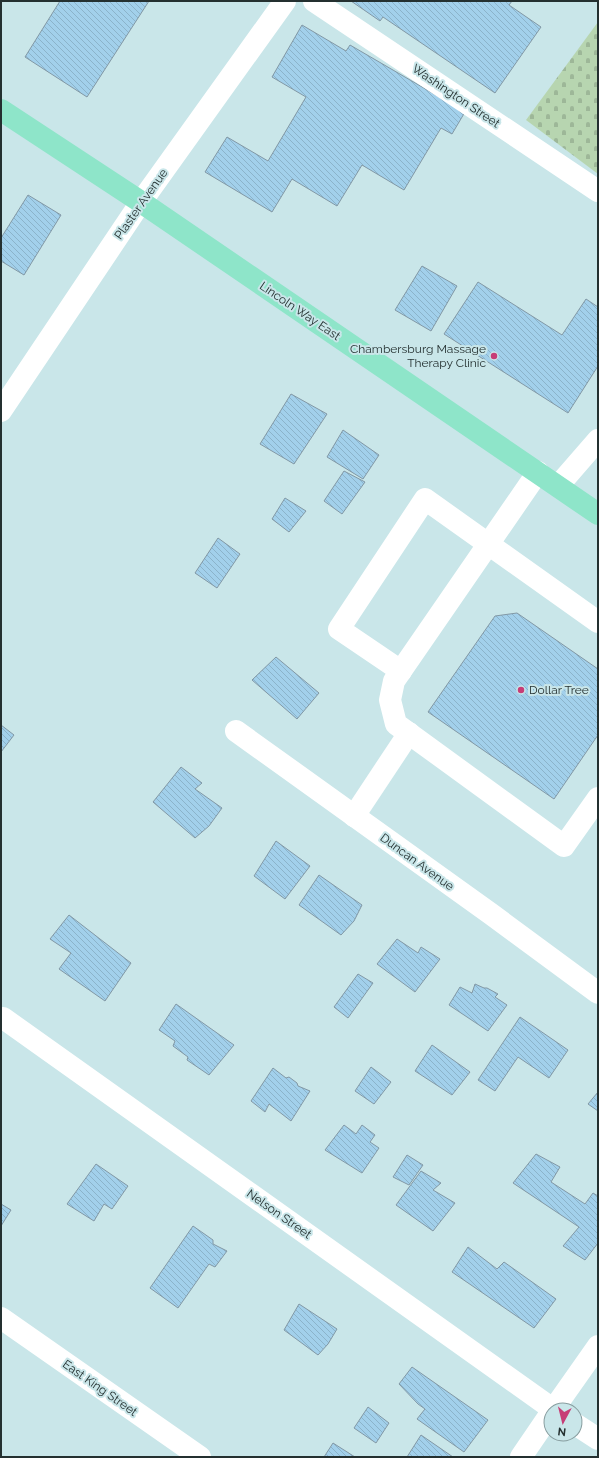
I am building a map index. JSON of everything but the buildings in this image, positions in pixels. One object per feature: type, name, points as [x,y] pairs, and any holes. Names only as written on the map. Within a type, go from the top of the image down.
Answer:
[{"type":"highway","name":"Lincoln Way East","points":[[1,110],[141,202],[598,514]]},
{"type":"street","name":"Plaster Avenue","points":[[1,410],[141,202],[286,1]]},
{"type":"street","name":"Washington Street","points":[[314,1],[598,191]]},
{"type":"street","points":[[558,486],[598,440]]},
{"type":"street","points":[[538,472],[394,681],[390,700],[396,724],[564,846],[598,798]]},
{"type":"street","points":[[401,671],[339,629],[425,499],[489,543],[598,622]]},
{"type":"street","name":"Duncan Avenue","points":[[236,731],[491,914],[598,993]]},
{"type":"street","points":[[354,816],[409,733]]},
{"type":"street","name":"Nelson Street","points":[[3,1018],[543,1403]]},
{"type":"street","name":"East King Street","points":[[1,1318],[200,1457]]},
{"type":"street","points":[[559,1402],[598,1346]]},
{"type":"street","points":[[522,1457],[543,1425]]},
{"type":"street","points":[[583,1429],[598,1439]]},
{"type":"green space","points":[[598,22],[598,174],[526,120]]},
{"type":"place","name":"Chambersburg Massage Therapy Clinic","points":[[494,356]]},
{"type":"place","name":"Dollar Tree","points":[[521,690]]}]
